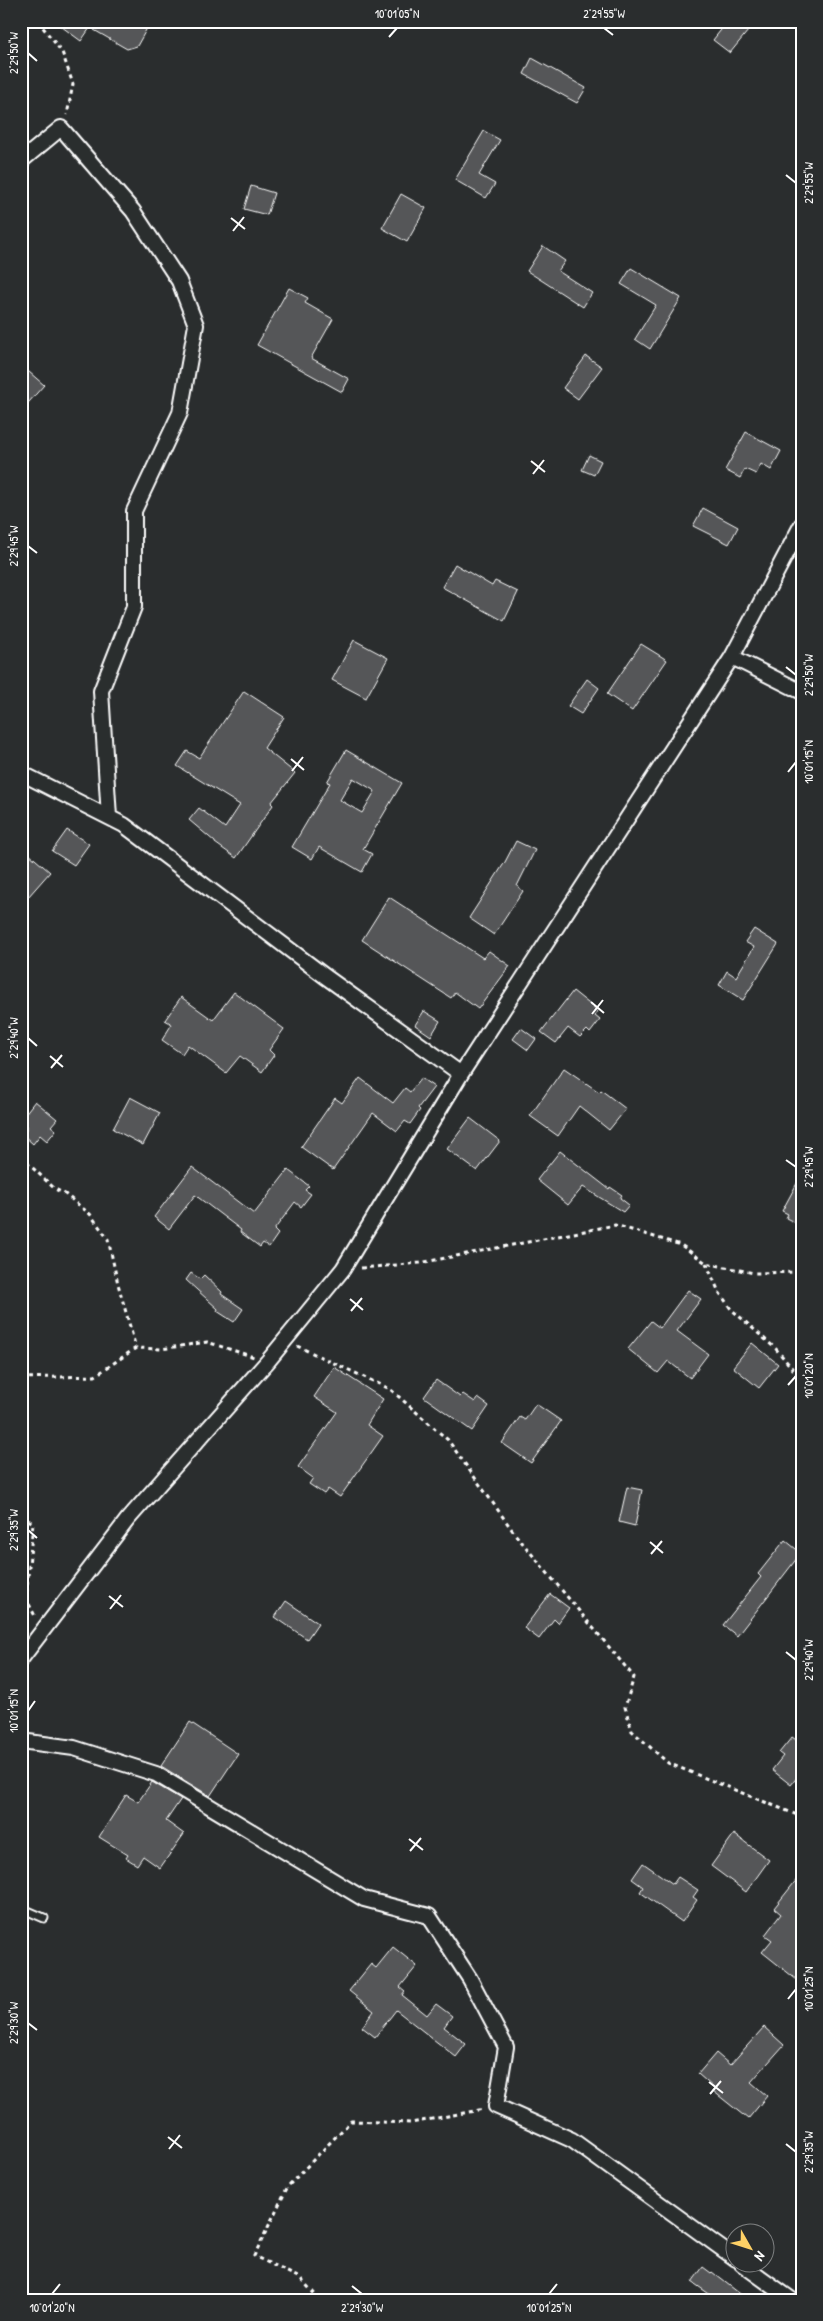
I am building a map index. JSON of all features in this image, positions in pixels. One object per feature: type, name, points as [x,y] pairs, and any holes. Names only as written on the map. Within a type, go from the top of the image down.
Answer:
[{"type":"street","points":[[21,161],[61,128],[134,211],[179,281],[196,325],[180,413],[134,511],[134,607],[101,691],[109,817]]},
{"type":"street","points":[[21,1659],[128,1519],[268,1362],[343,1269],[461,1074],[732,657],[802,524]]},
{"type":"street","points":[[732,657],[802,692]]},
{"type":"street","points":[[21,773],[124,825],[326,977],[461,1074]]},
{"type":"street","points":[[21,1741],[74,1748],[156,1774],[364,1899],[429,1916],[470,1979],[506,2047],[496,2106],[572,2140],[726,2252]]},
{"type":"street","points":[[756,2274],[792,2300]]},
{"type":"lane","points":[[21,1908],[44,1918]]},
{"type":"path","points":[[38,21],[62,52],[73,84],[67,115],[61,128]]},
{"type":"path","points":[[21,1157],[55,1189],[66,1194],[90,1214],[108,1239],[118,1284],[136,1348]]},
{"type":"path","points":[[343,1269],[420,1263],[615,1225],[681,1245],[706,1263],[754,1273],[802,1272]]},
{"type":"path","points":[[706,1263],[719,1292],[731,1309],[776,1348],[802,1380]]},
{"type":"path","points":[[284,1340],[390,1389],[448,1440],[515,1534],[634,1678],[625,1708],[632,1731],[668,1763],[802,1817]]},
{"type":"path","points":[[21,1378],[95,1376],[136,1348],[161,1349],[207,1342],[268,1362]]},
{"type":"path","points":[[21,1516],[33,1523],[26,1598],[43,1630]]},
{"type":"path","points":[[320,2300],[300,2278],[254,2256],[288,2186],[351,2121],[410,2123],[459,2115],[496,2106]]},
{"type":"building","points":[[54,21],[80,21],[90,28],[81,41]]},
{"type":"building","points":[[99,21],[151,21],[137,46],[127,49],[94,30]]},
{"type":"building","points":[[728,21],[736,21],[748,31],[730,53],[713,40]]},
{"type":"building","points":[[532,58],[586,88],[577,103],[524,74]]},
{"type":"building","points":[[484,131],[500,140],[479,175],[495,184],[486,198],[455,180]]},
{"type":"building","points":[[251,186],[274,193],[267,215],[244,209]]},
{"type":"building","points":[[401,194],[426,208],[407,242],[382,228]]},
{"type":"building","points":[[543,246],[565,261],[558,271],[592,293],[583,307],[527,271]]},
{"type":"building","points":[[631,268],[681,298],[650,349],[635,339],[656,305],[621,284]]},
{"type":"building","points":[[289,288],[308,298],[305,303],[333,319],[311,358],[349,379],[342,392],[257,345]]},
{"type":"building","points":[[586,356],[602,367],[578,399],[563,388]]},
{"type":"building","points":[[21,365],[44,385],[21,411]]},
{"type":"building","points":[[746,432],[781,451],[771,470],[761,464],[756,474],[745,469],[740,478],[725,470]]},
{"type":"building","points":[[589,455],[601,461],[594,475],[582,470]]},
{"type":"building","points":[[703,508],[738,527],[729,544],[693,526]]},
{"type":"building","points":[[455,564],[492,586],[495,581],[518,592],[504,621],[442,587]]},
{"type":"building","points":[[354,640],[388,658],[366,698],[332,680]]},
{"type":"building","points":[[641,644],[667,660],[632,711],[607,694]]},
{"type":"building","points":[[587,679],[599,688],[581,714],[568,706]]},
{"type":"building","points":[[244,691],[284,717],[264,748],[295,773],[271,803],[273,805],[236,858],[215,843],[189,820],[199,808],[225,828],[240,805],[177,766],[187,751],[199,758]]},
{"type":"building","points":[[346,750],[402,783],[363,849],[372,854],[362,872],[319,847],[312,859],[292,847],[330,783],[327,782]],"holes":[[[353,778],[375,791],[362,813],[340,800]]]},
{"type":"building","points":[[67,830],[89,844],[74,865],[52,851]]},
{"type":"building","points":[[516,841],[535,850],[517,886],[523,891],[494,935],[469,918],[505,862]]},
{"type":"building","points":[[21,847],[50,872],[21,905]]},
{"type":"building","points":[[389,897],[483,958],[489,951],[510,966],[478,1009],[455,992],[451,998],[362,940]]},
{"type":"building","points":[[754,929],[778,944],[743,1000],[719,985],[727,971],[736,977],[754,947],[745,942]]},
{"type":"building","points":[[573,991],[598,1011],[595,1016],[600,1020],[590,1033],[587,1030],[580,1037],[568,1028],[556,1043],[541,1032]]},
{"type":"building","points":[[234,992],[284,1029],[269,1050],[274,1055],[262,1072],[240,1056],[226,1073],[188,1045],[182,1054],[162,1040],[172,1024],[165,1020],[181,997],[213,1020]]},
{"type":"building","points":[[424,1011],[440,1021],[431,1036],[415,1025]]},
{"type":"building","points":[[521,1028],[536,1039],[528,1050],[513,1039]]},
{"type":"building","points":[[564,1068],[599,1092],[601,1090],[626,1109],[609,1130],[579,1106],[558,1136],[530,1116]]},
{"type":"building","points":[[360,1078],[393,1103],[405,1088],[410,1092],[421,1078],[434,1087],[418,1108],[420,1110],[410,1124],[405,1121],[397,1131],[373,1113],[333,1170],[301,1147],[335,1098],[342,1103]]},
{"type":"building","points":[[130,1097],[160,1113],[143,1145],[113,1129]]},
{"type":"building","points":[[35,1101],[57,1119],[51,1126],[56,1130],[47,1141],[40,1135],[33,1144],[22,1134],[28,1127],[21,1122],[21,1119]]},
{"type":"building","points":[[470,1118],[500,1141],[477,1171],[447,1149]]},
{"type":"building","points":[[560,1151],[609,1189],[610,1187],[622,1195],[620,1198],[629,1205],[623,1212],[583,1187],[568,1205],[537,1180]]},
{"type":"building","points":[[192,1167],[254,1214],[288,1170],[309,1186],[305,1190],[311,1194],[301,1207],[295,1202],[274,1230],[278,1234],[269,1247],[263,1243],[260,1247],[195,1195],[169,1229],[154,1217]]},
{"type":"building","points":[[802,1174],[802,1226],[786,1218],[788,1214],[782,1211]]},
{"type":"building","points":[[191,1273],[200,1279],[204,1275],[222,1292],[221,1294],[243,1309],[234,1322],[217,1311],[218,1309],[186,1280]]},
{"type":"building","points":[[688,1290],[701,1299],[677,1331],[708,1354],[690,1378],[668,1361],[658,1373],[628,1349],[651,1321],[660,1328]]},
{"type":"building","points":[[752,1343],[778,1364],[759,1388],[733,1367]]},
{"type":"building","points":[[334,1367],[383,1399],[367,1425],[383,1436],[340,1497],[328,1489],[324,1494],[309,1484],[313,1478],[298,1467],[337,1412],[314,1397]]},
{"type":"building","points":[[436,1380],[460,1397],[463,1394],[475,1402],[478,1398],[489,1406],[472,1431],[424,1397]]},
{"type":"building","points":[[536,1404],[561,1421],[531,1463],[502,1443],[520,1417],[525,1420]]},
{"type":"building","points":[[627,1487],[642,1490],[635,1526],[619,1522]]},
{"type":"building","points":[[785,1540],[801,1553],[737,1636],[723,1625],[761,1577],[758,1574]]},
{"type":"building","points":[[550,1594],[569,1608],[558,1623],[554,1619],[539,1639],[524,1628]]},
{"type":"building","points":[[286,1601],[318,1623],[307,1639],[275,1617]]},
{"type":"building","points":[[190,1722],[238,1754],[210,1796],[161,1766]]},
{"type":"building","points":[[792,1737],[802,1744],[802,1771],[791,1785],[772,1770],[783,1756],[779,1753]]},
{"type":"building","points":[[152,1782],[181,1799],[166,1821],[184,1834],[160,1868],[143,1856],[137,1865],[126,1858],[128,1855],[99,1837],[126,1795],[138,1802]]},
{"type":"building","points":[[734,1834],[769,1860],[746,1892],[711,1866]]},
{"type":"building","points":[[643,1863],[673,1884],[678,1877],[698,1890],[693,1897],[697,1900],[682,1922],[640,1892],[643,1887],[632,1879]]},
{"type":"building","points":[[802,1873],[802,1984],[762,1952],[772,1940],[765,1935],[781,1914],[774,1908]]},
{"type":"building","points":[[393,1947],[417,1966],[400,1987],[405,1991],[402,1995],[427,2015],[436,2004],[452,2016],[444,2027],[466,2044],[456,2057],[396,2010],[375,2037],[362,2027],[374,2011],[349,1991],[371,1964],[376,1968]]},
{"type":"building","points":[[764,2027],[784,2045],[751,2082],[767,2096],[748,2119],[713,2091],[715,2089],[698,2074],[716,2053],[730,2065]]},
{"type":"building","points":[[703,2267],[748,2300],[718,2300],[692,2282]]}]
